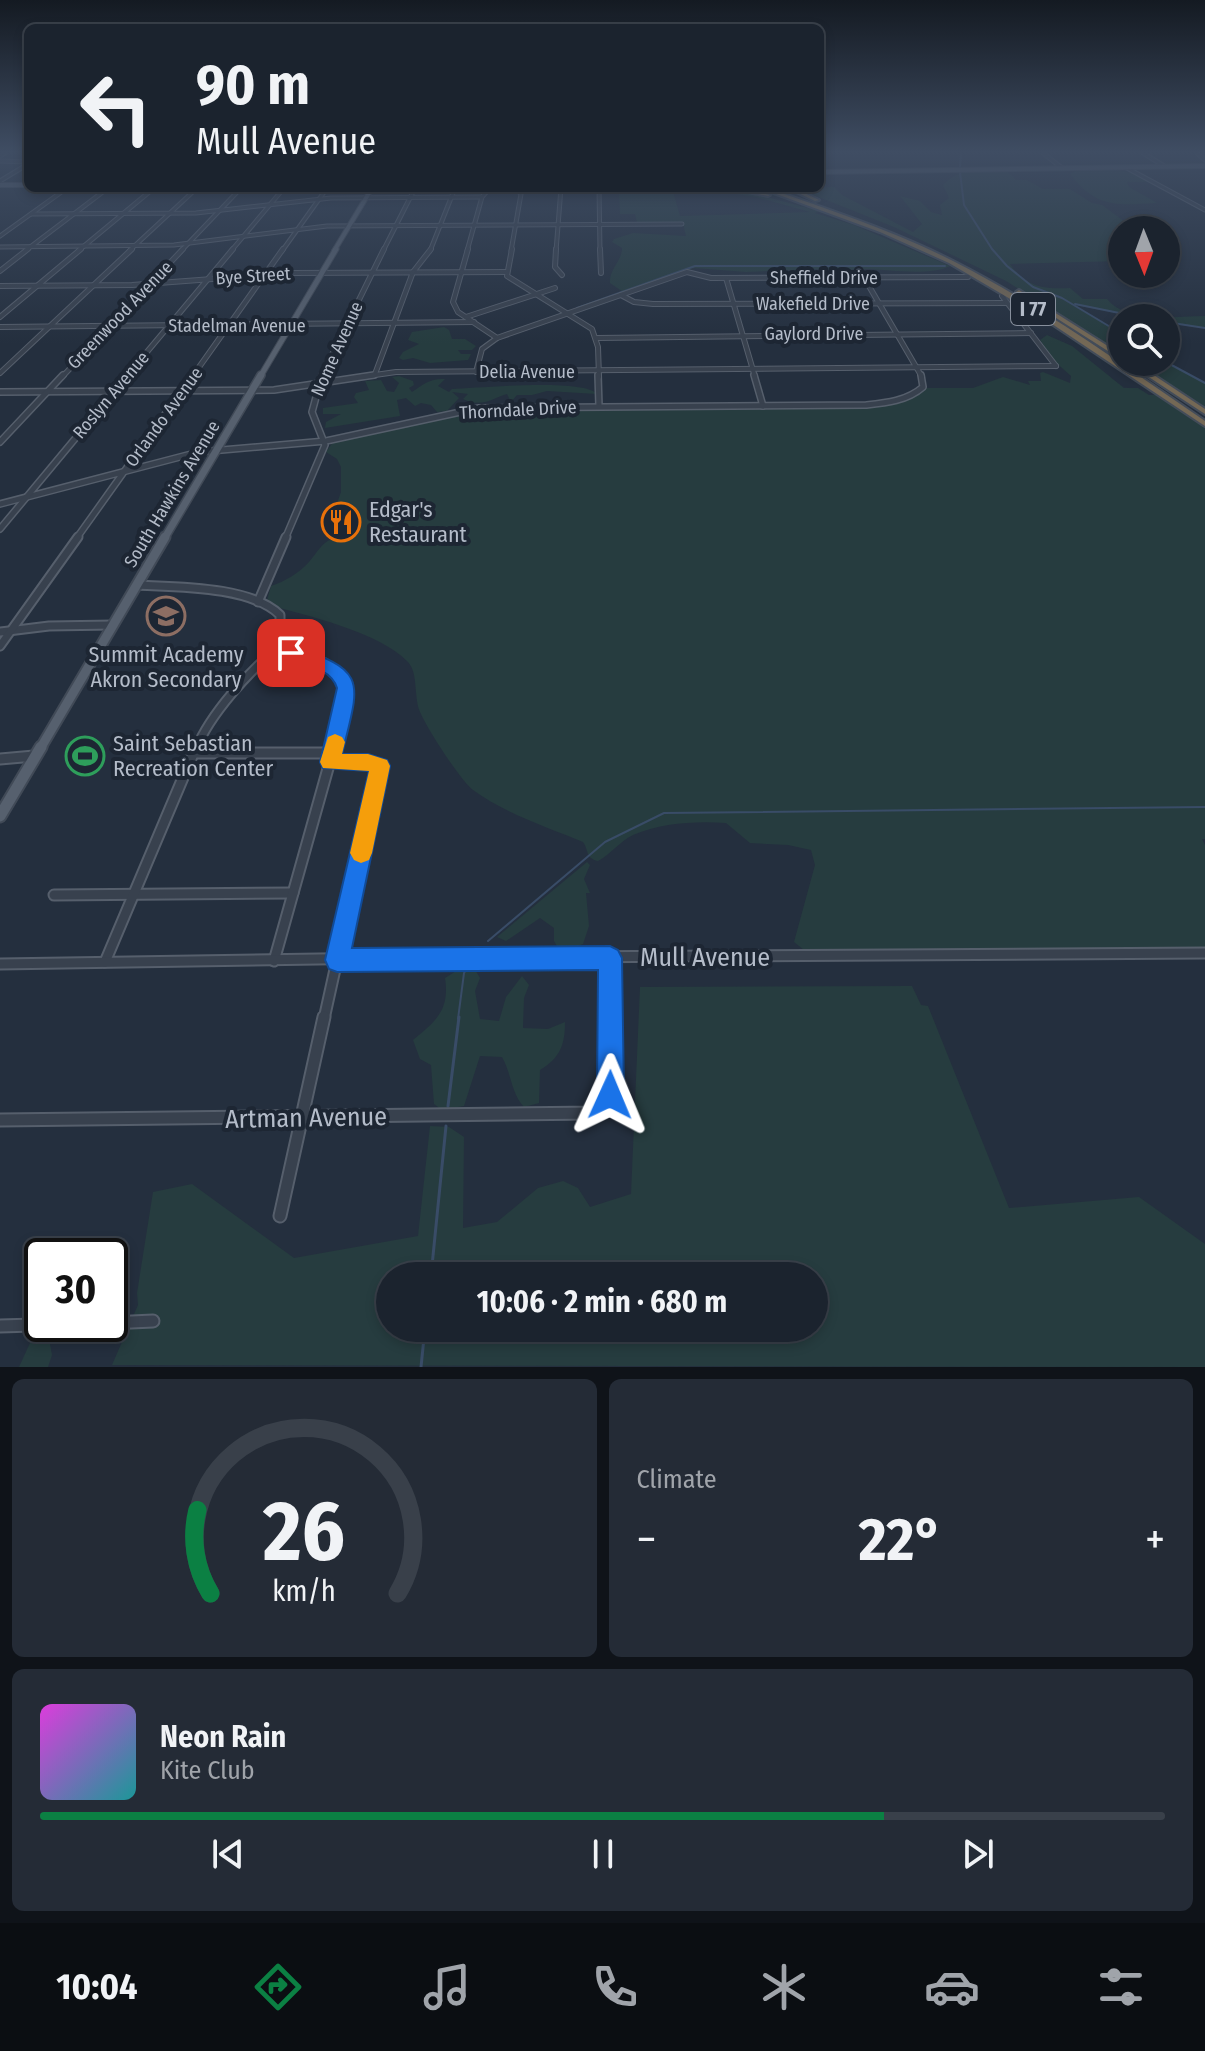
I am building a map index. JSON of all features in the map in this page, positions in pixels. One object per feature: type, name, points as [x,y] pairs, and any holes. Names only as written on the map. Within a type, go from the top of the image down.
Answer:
[{"type":"highway","name":"I 77","points":[[849,217],[916,240],[988,275],[1108,349]]},
{"type":"highway","name":"I 77","points":[[849,217],[926,250],[1012,296],[1205,424]]},
{"type":"highway","points":[[1150,376],[1205,412]]},
{"type":"main road","name":"South Hawkins Avenue","points":[[0,816],[355,217]]},
{"type":"street","points":[[0,236],[27,217]]},
{"type":"street","points":[[0,271],[70,217]]},
{"type":"street","points":[[0,317],[119,217]]},
{"type":"street","points":[[0,373],[166,217]]},
{"type":"street","name":"Greenwood Avenue","points":[[0,442],[213,217]]},
{"type":"street","name":"Roslyn Avenue","points":[[0,529],[260,217]]},
{"type":"street","name":"Orlando Avenue","points":[[0,646],[307,217]]},
{"type":"street","name":"Nome Avenue","points":[[326,441],[315,424],[312,412],[317,385],[401,217]]},
{"type":"street","points":[[375,374],[413,272],[434,246],[444,217]]},
{"type":"street","points":[[476,217],[453,302],[466,317],[497,338]]},
{"type":"street","points":[[517,217],[507,272],[510,280],[588,325],[597,338],[599,406]]},
{"type":"street","points":[[559,217],[555,267],[562,275]]},
{"type":"street","points":[[600,217],[601,273]]},
{"type":"street","points":[[0,247],[187,244],[299,228],[350,226],[682,224]]},
{"type":"street","points":[[859,269],[918,367]]},
{"type":"street","name":"Bye Street","points":[[0,286],[150,284],[266,274],[507,272]]},
{"type":"street","name":"Sheffield Drive","points":[[621,295],[682,274],[726,278],[968,277]]},
{"type":"street","points":[[726,278],[763,406]]},
{"type":"street","points":[[466,317],[555,288]]},
{"type":"street","points":[[476,372],[482,349],[497,338],[621,295]]},
{"type":"street","name":"Wakefield Drive","points":[[621,295],[646,304],[1007,303]]},
{"type":"street","points":[[1002,296],[1031,333]]},
{"type":"street","name":"Stadelman Avenue","points":[[0,327],[474,322]]},
{"type":"street","name":"Gaylord Drive","points":[[597,338],[1031,333]]},
{"type":"street","name":"Delia Avenue","points":[[0,392],[253,390],[317,385],[375,374],[1056,366],[1031,333]]},
{"type":"street","name":"Thorndale Drive","points":[[0,504],[216,450],[326,441],[479,408],[850,405],[902,399],[915,395],[923,387],[924,380],[918,367]]},
{"type":"street","points":[[258,602],[326,441]]},
{"type":"street","points":[[105,962],[204,729],[266,657],[280,646],[281,618],[275,609],[201,589],[137,585]]},
{"type":"street","points":[[0,632],[113,625]]},
{"type":"street","points":[[274,961],[345,698],[343,676],[331,667],[280,646]]},
{"type":"street","points":[[192,753],[331,757],[380,766],[280,1216]]},
{"type":"street","points":[[0,759],[34,756]]},
{"type":"street","points":[[54,895],[293,893]]},
{"type":"street","name":"Mull Avenue","points":[[0,962],[1205,953]]},
{"type":"street","name":"Artman Avenue","points":[[0,1120],[594,1113],[602,1110],[607,1103],[612,1085],[610,958]]},
{"type":"street","points":[[128,1322],[153,1321]]},
{"type":"street","points":[[0,1326],[24,1325]]},
{"type":"green space","points":[[636,217],[827,217],[950,266],[921,272],[816,269],[746,272],[694,268],[623,292],[610,283],[622,248],[612,242],[614,239],[633,233],[686,236],[683,224],[637,223]]},
{"type":"green space","points":[[868,217],[884,217],[913,232],[922,224],[916,217],[1108,217],[1108,261],[1010,264],[1022,278],[1036,285],[1070,288],[1083,299],[1107,299],[1113,304],[1108,304],[1108,311],[1075,305],[1108,325],[1108,345],[1006,281]]},
{"type":"green space","points":[[1205,316],[1205,328],[1180,324],[1180,317]]},
{"type":"green space","points":[[444,327],[449,330],[452,339],[465,339],[476,346],[472,350],[458,350],[461,354],[471,354],[468,360],[430,363],[399,358],[403,352],[419,344],[408,340],[412,332]]},
{"type":"green space","points":[[1047,335],[1072,346],[1124,388],[1138,388],[1149,395],[1156,395],[1205,427],[1205,839],[1202,839],[1205,845],[1205,949],[804,950],[794,942],[815,865],[811,850],[750,843],[726,823],[690,823],[667,825],[633,835],[603,858],[594,860],[583,842],[513,813],[468,785],[425,721],[419,708],[411,667],[395,651],[361,633],[266,604],[271,586],[297,573],[332,539],[332,527],[329,526],[341,492],[341,467],[337,459],[326,452],[333,442],[491,409],[841,407],[911,399],[927,388],[973,388],[1003,377],[1030,385],[1028,381],[1041,381],[1040,373],[1043,372],[1070,383],[1071,376],[1053,360],[1040,340]]},
{"type":"green space","points":[[1180,370],[1205,383],[1205,408],[1156,376],[1180,376]]},
{"type":"green space","points":[[392,377],[413,381],[414,385],[409,388],[412,392],[427,382],[445,379],[438,386],[449,392],[452,389],[552,385],[588,389],[597,394],[547,391],[517,395],[511,402],[507,394],[476,403],[463,399],[468,394],[452,392],[459,398],[447,411],[437,412],[431,405],[421,403],[415,406],[406,398],[397,400],[400,416],[325,428],[326,422],[341,414],[323,414],[323,408],[358,403],[354,397],[356,393],[369,390],[365,381],[381,380],[387,391],[394,392],[399,383]]},
{"type":"green space","points":[[587,862],[590,865],[584,879],[590,893],[586,893],[589,926],[583,944],[558,948],[554,941],[554,928],[540,918],[506,941],[497,937]]},
{"type":"green space","points":[[461,968],[474,968],[480,978],[475,991],[480,1019],[499,1021],[506,997],[522,976],[529,985],[524,998],[523,1028],[548,1029],[565,1022],[560,1050],[540,1070],[539,1103],[524,1107],[516,1096],[502,1057],[480,1056],[464,1106],[442,1110],[434,1104],[431,1065],[420,1059],[413,1040],[440,1014],[445,999],[445,978]]},
{"type":"green space","points":[[912,986],[921,1005],[928,1006],[1009,1208],[1139,1197],[1205,1244],[1205,1367],[112,1365],[122,1342],[128,1342],[128,1328],[138,1305],[137,1293],[153,1192],[192,1184],[294,1258],[418,1236],[430,1126],[449,1127],[464,1137],[463,1228],[497,1222],[538,1188],[563,1181],[578,1188],[590,1207],[631,1194],[640,987]]},
{"type":"green space","points":[[30,1343],[50,1344],[52,1355],[48,1367],[19,1367]]},
{"type":"waterway","points":[[972,217],[992,249],[1033,287],[1062,298],[1108,326]]},
{"type":"waterway","points":[[577,308],[695,266],[945,266]]},
{"type":"waterway","points":[[1075,304],[1108,311]]},
{"type":"waterway","points":[[1180,324],[1205,328]]},
{"type":"waterway","points":[[1180,370],[1205,383]]},
{"type":"waterway","points":[[488,941],[605,842],[664,813],[1205,807]]},
{"type":"waterway","points":[[458,1019],[464,973],[468,967]]},
{"type":"waterway","points":[[448,1106],[459,1017]]},
{"type":"waterway","points":[[432,1262],[446,1126]]},
{"type":"waterway","points":[[421,1367],[424,1342]]},
{"type":"slow traffic","points":[[335,742],[330,762],[368,762],[380,766],[361,853]]},
{"type":"place","name":"Edgar's Restaurant","points":[[341,522]]},
{"type":"place","name":"Summit Academy Akron Secondary","points":[[166,616]]},
{"type":"place","name":"Saint Sebastian Recreation Center","points":[[85,756]]},
{"type":"route","points":[[291,653],[331,667],[343,676],[347,688],[344,708],[330,762],[368,762],[380,766],[337,960],[610,958],[610,1095]]}]
